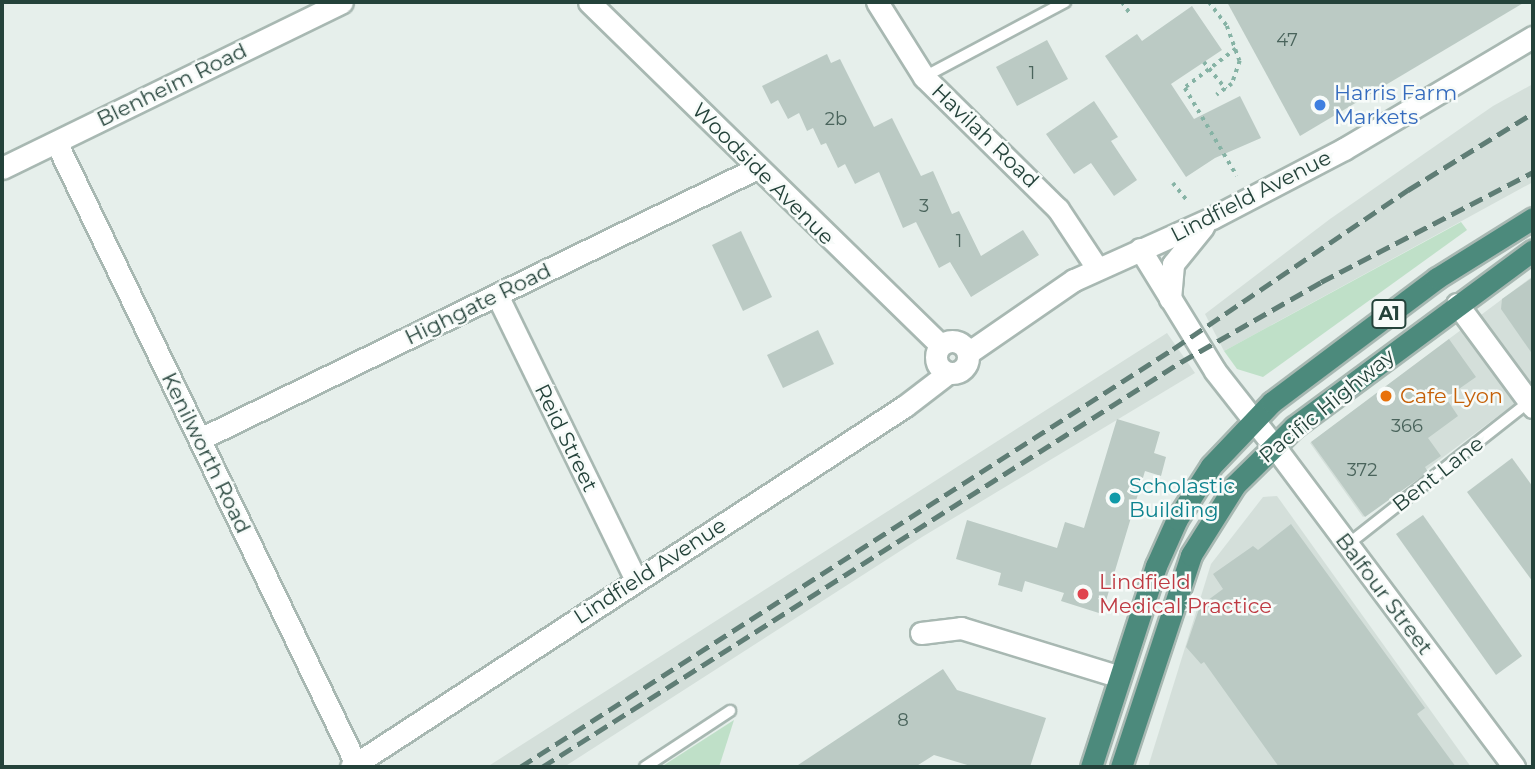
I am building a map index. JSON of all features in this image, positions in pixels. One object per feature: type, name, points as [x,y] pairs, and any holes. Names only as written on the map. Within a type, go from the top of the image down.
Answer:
[{"type":"highway","name":"Pacific Highway","points":[[1091,767],[1156,566],[1177,519],[1211,466],[1252,421],[1437,278],[1533,218]]},
{"type":"highway","name":"Pacific Highway","points":[[1121,767],[1191,555],[1235,485],[1274,446],[1457,304],[1533,250]]},
{"type":"street","name":"Blenheim Road","points":[[2,168],[342,2]]},
{"type":"street","name":"Woodside Avenue","points":[[589,2],[940,345]]},
{"type":"street","name":"Havilah Road","points":[[877,2],[924,77],[1058,209],[1097,268]]},
{"type":"street","name":"Lindfield Avenue","points":[[968,353],[1097,268],[1212,218],[1343,149],[1533,37]]},
{"type":"street","name":"Kenilworth Road","points":[[56,142],[354,766]]},
{"type":"street","name":"Highgate Road","points":[[200,439],[757,168]]},
{"type":"street","points":[[1170,301],[1170,275],[1179,252],[1212,218]]},
{"type":"street","points":[[1140,249],[1170,301],[1252,421]]},
{"type":"street","name":"Reid Street","points":[[497,295],[636,580]]},
{"type":"street","points":[[1457,304],[1531,404]]},
{"type":"street","points":[[954,340],[968,353],[963,369],[948,373],[936,359],[940,345],[954,340]]},
{"type":"street","name":"Lindfield Avenue","points":[[354,766],[905,406],[948,373]]},
{"type":"street","name":"Balfour Street","points":[[1252,421],[1274,446],[1507,765]]},
{"type":"street","points":[[920,634],[961,628],[1120,677]]},
{"type":"lane","points":[[924,77],[1065,2]]},
{"type":"lane","name":"Bent Lane","points":[[1347,545],[1531,404]]},
{"type":"lane","points":[[645,767],[730,711]]},
{"type":"path","points":[[1122,2],[1131,15]]},
{"type":"path","points":[[1209,2],[1236,50],[1239,72],[1226,89],[1217,95]]},
{"type":"path","points":[[1236,50],[1185,88],[1237,176]]},
{"type":"path","points":[[1204,62],[1226,89]]},
{"type":"path","points":[[1173,183],[1187,200]]},
{"type":"shaded area","points":[[1533,84],[1533,182],[1224,351],[1205,314],[1330,219],[1493,106]]},
{"type":"shaded area","points":[[1533,276],[1533,390],[1363,517],[1310,443]]},
{"type":"shaded area","points":[[1167,333],[1195,373],[922,537],[564,767],[487,767]]},
{"type":"shaded area","points":[[1277,496],[1471,767],[1148,767],[1211,564],[1263,497]]},
{"type":"green space","points":[[1461,222],[1467,230],[1263,377],[1237,369],[1224,351]]},
{"type":"green space","points":[[734,720],[719,767],[661,767]]},
{"type":"building","points":[[1227,2],[1525,2],[1300,136]]},
{"type":"building","points":[[1192,6],[1222,50],[1171,84],[1194,119],[1240,96],[1261,138],[1215,158],[1186,177],[1105,56],[1137,34],[1142,41]]},
{"type":"building","points":[[1047,40],[1068,79],[1017,106],[996,67]]},
{"type":"building","points":[[827,54],[831,63],[840,59],[874,127],[892,118],[921,176],[933,171],[952,214],[959,211],[981,256],[1023,230],[1039,255],[971,297],[950,262],[939,268],[916,222],[903,228],[879,172],[855,184],[845,164],[838,168],[826,143],[821,145],[813,128],[807,131],[799,113],[788,119],[778,100],[771,104],[762,86]]},
{"type":"building","points":[[1094,101],[1118,137],[1111,141],[1137,180],[1114,196],[1091,163],[1074,174],[1046,134]]},
{"type":"building","points":[[741,231],[772,297],[743,311],[712,245]]},
{"type":"building","points":[[1533,277],[1533,355],[1501,309],[1502,299]]},
{"type":"building","points":[[818,330],[834,364],[783,388],[767,355]]},
{"type":"building","points":[[1449,339],[1476,377],[1446,398],[1458,416],[1428,438],[1441,456],[1425,467],[1428,472],[1365,517],[1311,442]]},
{"type":"building","name":"Scholastic Building","points":[[1117,419],[1160,432],[1154,453],[1166,457],[1161,476],[1145,471],[1102,614],[1061,601],[1064,593],[1025,581],[1022,592],[998,585],[1001,573],[956,559],[967,520],[1057,548],[1065,522],[1084,528]]},
{"type":"building","points":[[1512,458],[1533,487],[1533,582],[1467,492]]},
{"type":"building","points":[[1423,515],[1522,656],[1496,675],[1396,534]]},
{"type":"building","points":[[1291,524],[1425,708],[1417,714],[1456,767],[1279,767],[1204,662],[1201,664],[1186,647],[1200,606],[1223,589],[1213,574],[1253,546],[1258,550]]},
{"type":"building","points":[[943,669],[957,690],[1046,718],[1030,767],[974,767],[934,755],[915,767],[795,767]]},
{"type":"railway","points":[[520,767],[1173,349],[1408,190],[1533,113]]},
{"type":"railway","points":[[542,767],[1181,362],[1321,282],[1533,172]]},
{"type":"place","name":"Harris Farm Markets","points":[[1320,105]]},
{"type":"place","name":"Cafe Lyon","points":[[1386,396]]},
{"type":"place","name":"Scholastic Building","points":[[1115,498]]},
{"type":"place","name":"Lindfield Medical Practice","points":[[1083,594]]}]
